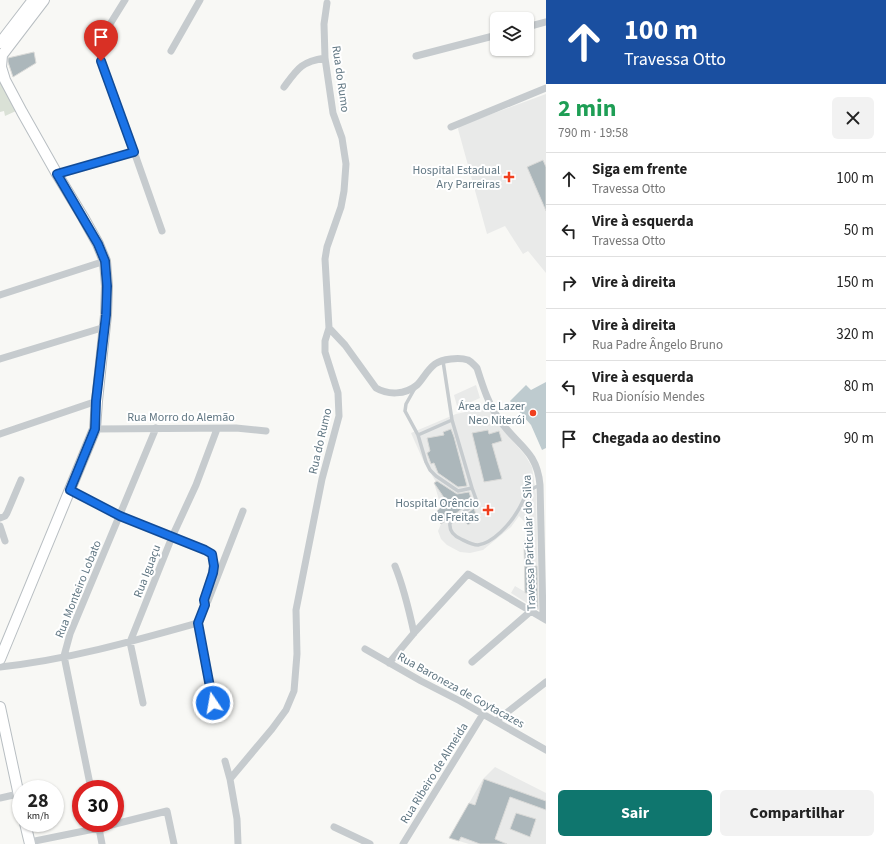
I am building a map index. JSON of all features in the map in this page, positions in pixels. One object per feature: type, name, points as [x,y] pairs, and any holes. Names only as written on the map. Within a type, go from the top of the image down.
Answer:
[{"type":"main road","points":[[0,43],[33,0]]},
{"type":"main road","points":[[0,659],[3,643],[95,429],[96,401],[107,286],[105,261],[98,244],[3,78],[1,53],[44,0]]},
{"type":"main road","points":[[0,707],[15,780]]},
{"type":"main road","points":[[27,832],[30,843]]},
{"type":"street","points":[[126,0],[102,37],[100,49],[101,61],[162,231]]},
{"type":"street","points":[[171,52],[200,0]]},
{"type":"street","name":"Rua do Rumo","points":[[230,779],[286,710],[294,691],[296,610],[322,479],[339,416],[338,393],[325,352],[325,341],[328,328],[325,259],[327,247],[341,207],[346,164],[342,138],[333,113],[325,58],[324,24],[327,3]]},
{"type":"street","points":[[534,25],[546,22]]},
{"type":"street","points":[[416,56],[490,37]]},
{"type":"street","points":[[284,87],[296,70],[304,64],[313,60],[325,58]]},
{"type":"street","points":[[451,127],[546,88]]},
{"type":"street","points":[[57,174],[134,152]]},
{"type":"street","points":[[0,295],[105,261]]},
{"type":"street","points":[[0,359],[104,327]]},
{"type":"street","points":[[328,328],[346,345],[376,388],[382,392],[396,394],[405,392],[417,385],[435,364],[443,361]]},
{"type":"street","name":"Travessa Particular do Silva","points":[[443,361],[467,360],[474,364],[477,368],[491,405],[500,421],[531,454],[538,469],[540,485],[545,619]]},
{"type":"street","points":[[0,434],[96,401]]},
{"type":"street","name":"Rua Monteiro Lobato","points":[[89,780],[64,656],[70,634],[156,428]]},
{"type":"street","name":"Rua Iguaçu","points":[[130,642],[172,536],[196,486],[217,428]]},
{"type":"street","name":"Rua Morro do Alemão","points":[[95,429],[236,428],[266,431]]},
{"type":"street","points":[[0,518],[5,516],[7,513],[21,480]]},
{"type":"street","points":[[70,490],[120,516],[172,536],[212,554],[214,566],[204,600],[205,605]]},
{"type":"street","points":[[216,716],[198,623],[243,511]]},
{"type":"street","points":[[0,526],[5,541]]},
{"type":"street","points":[[395,566],[406,597],[414,633]]},
{"type":"street","points":[[389,663],[414,633],[468,574],[471,574],[545,619]]},
{"type":"street","points":[[472,662],[531,611]]},
{"type":"street","points":[[0,667],[64,656],[130,642],[198,623]]},
{"type":"street","points":[[130,642],[143,703]]},
{"type":"street","name":"Rua Baroneza de Goytacazes","points":[[365,649],[546,750]]},
{"type":"street","points":[[496,721],[546,682]]},
{"type":"street","name":"Rua Ribeiro de Almeida","points":[[403,844],[483,714]]},
{"type":"street","points":[[225,761],[230,779],[237,819],[238,844]]},
{"type":"street","points":[[0,798],[12,795]]},
{"type":"street","points":[[124,820],[167,811],[174,844]]},
{"type":"street","points":[[334,826],[370,844]]},
{"type":"street","points":[[30,843],[72,832]]},
{"type":"street","points":[[100,832],[102,844]]},
{"type":"lane","points":[[443,361],[452,420],[476,499],[476,502],[450,523],[453,533],[458,538],[470,544],[478,545],[486,542],[495,537],[509,524],[530,489],[540,485]]},
{"type":"lane","points":[[417,385],[406,404],[405,411],[418,435],[430,470],[458,491],[472,488]]},
{"type":"lane","points":[[418,435],[452,420]]},
{"type":"shaded area","points":[[0,80],[16,111],[5,116],[4,111],[0,112]]},
{"type":"shaded area","name":"Hospital Estadual Ary Parreiras","points":[[546,94],[546,273],[528,251],[523,254],[505,226],[487,234],[458,129],[459,126]]},
{"type":"shaded area","name":"Área de Lazer Neo Niterói","points":[[546,382],[546,448],[542,450],[531,425],[510,401],[526,385],[531,390]]},
{"type":"shaded area","points":[[476,385],[480,398],[460,407],[457,406],[454,395]]},
{"type":"shaded area","name":"Hospital Orêncio de Freitas","points":[[488,407],[499,425],[525,455],[532,467],[536,494],[539,610],[511,593],[515,586],[525,592],[525,522],[519,516],[511,527],[483,550],[470,553],[460,552],[447,545],[441,539],[438,531],[441,524],[434,514],[442,506],[434,483],[436,482],[423,460],[411,433],[456,414]]},
{"type":"shaded area","points":[[495,767],[546,793],[546,844],[469,844],[449,838],[483,779]]},
{"type":"building","points":[[34,52],[36,63],[13,77],[8,58]]},
{"type":"building","points":[[543,160],[546,167],[546,211],[527,167]]},
{"type":"building","points":[[451,429],[467,486],[458,487],[438,473],[434,463],[431,464],[427,453],[430,451],[427,438],[444,435],[443,432]]},
{"type":"building","points":[[488,430],[489,434],[499,431],[502,441],[492,444],[502,479],[484,482],[472,433]]},
{"type":"building","points":[[437,481],[457,494],[469,492],[472,501],[441,524],[434,514],[442,506],[440,503],[445,499],[434,483]]},
{"type":"building","points":[[474,508],[477,518],[468,525],[462,518]]},
{"type":"building","points":[[524,541],[533,541],[533,566],[537,566],[538,609],[532,606],[531,593],[525,593]]},
{"type":"building","points":[[484,779],[546,801],[546,810],[510,797],[495,839],[507,844],[480,844],[461,837],[459,841],[449,838],[469,803],[475,805]]},
{"type":"building","points":[[516,813],[536,819],[530,837],[510,829]]},
{"type":"place","name":"Hospital Estadual Ary Parreiras","points":[[509,177]]},
{"type":"place","name":"Área de Lazer Neo Niterói","points":[[533,413]]},
{"type":"place","name":"Hospital Orêncio de Freitas","points":[[488,510]]},
{"type":"route","points":[[101,61],[134,152],[57,174],[98,244],[105,261],[107,286],[106,315],[96,401],[95,429],[70,490],[120,516],[212,554],[214,560],[213,573],[204,600],[205,605],[198,623],[213,703]]}]
